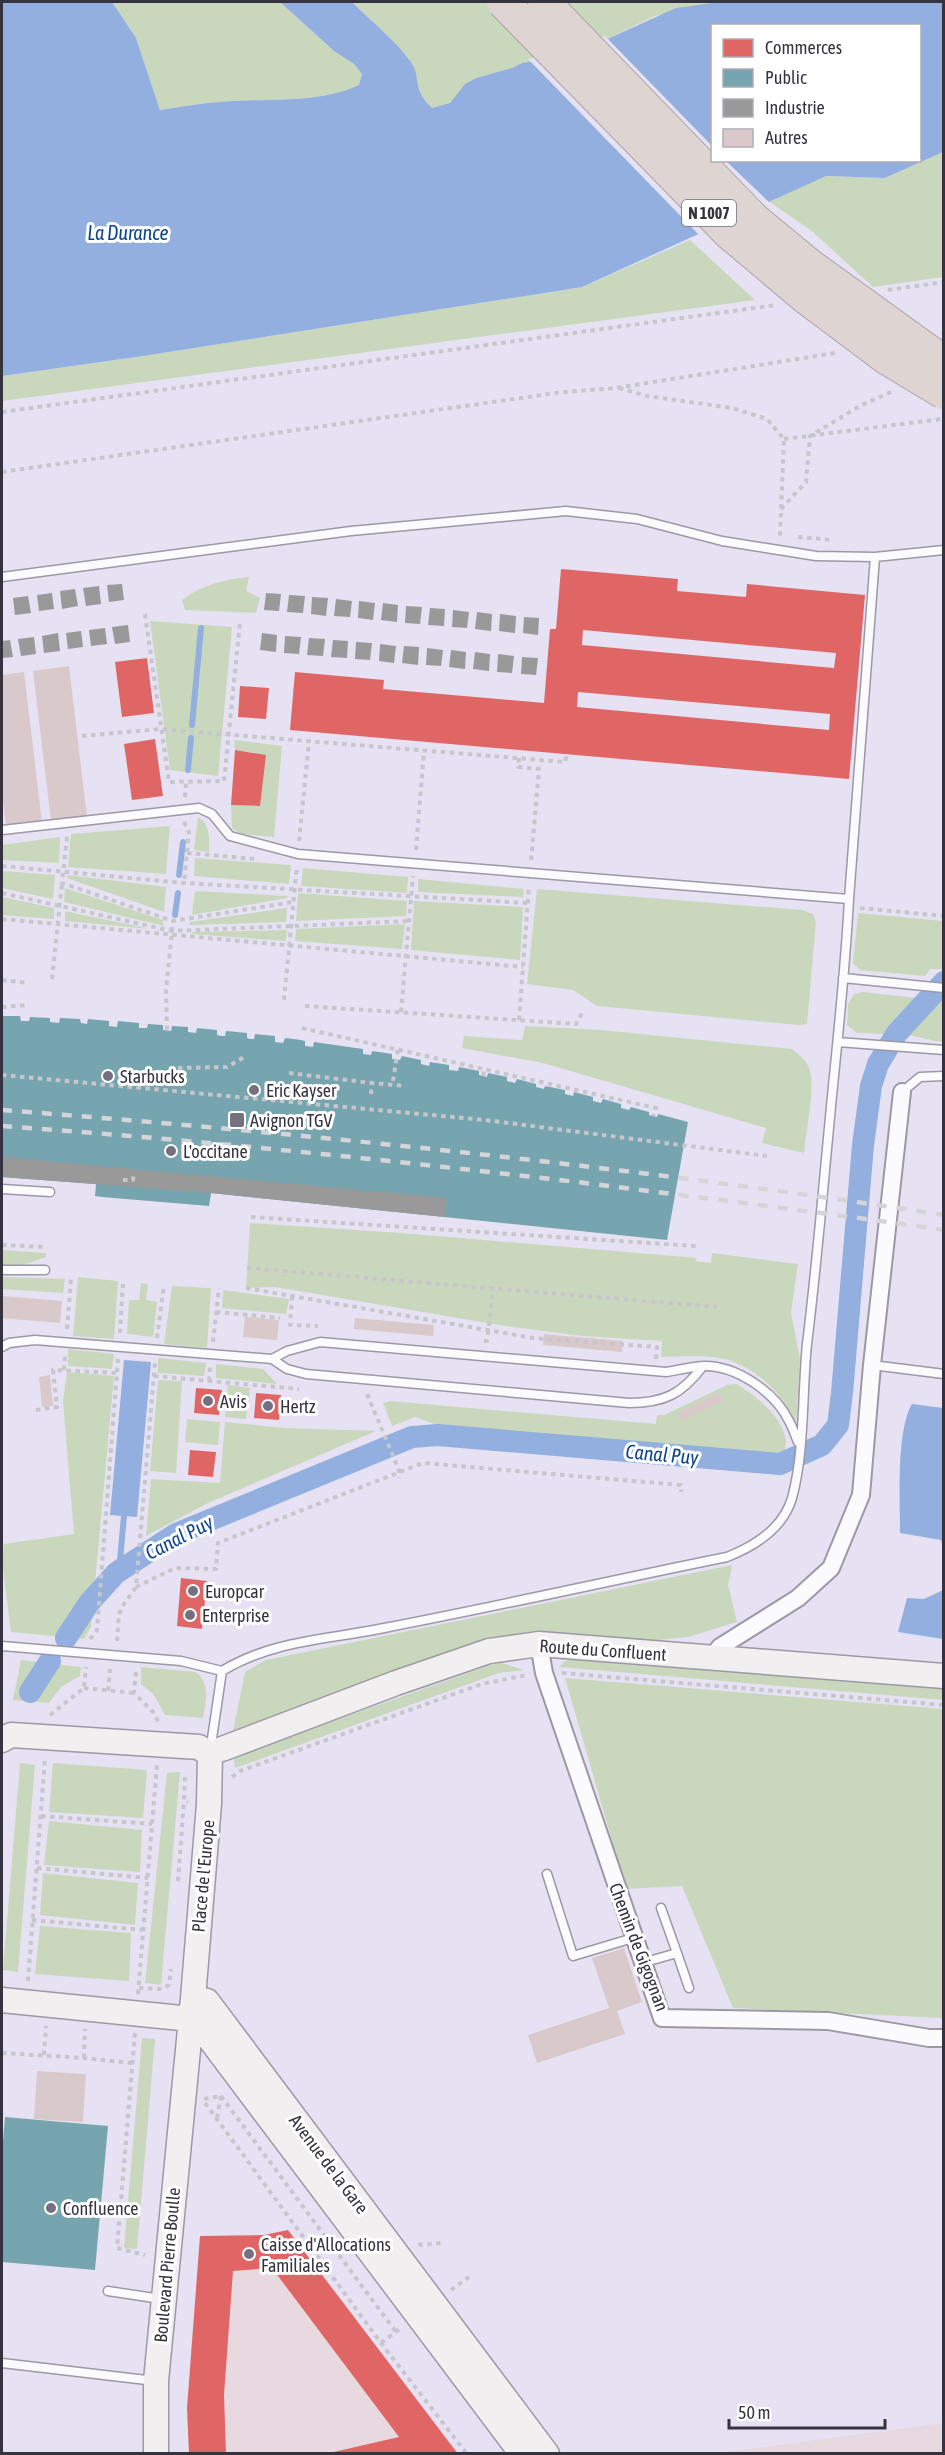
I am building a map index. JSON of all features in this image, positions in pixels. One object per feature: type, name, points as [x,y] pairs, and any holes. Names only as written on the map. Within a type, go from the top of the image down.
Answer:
[{"type":"highway","name":"N 1007","points":[[503,2],[730,234],[806,298],[886,358],[944,393]]},
{"type":"highway","name":"N 1007","points":[[544,2],[754,219],[811,266],[944,362]]},
{"type":"street","points":[[711,1658],[720,1647],[798,1598],[831,1568],[847,1534],[861,1495],[872,1365],[902,1092]]},
{"type":"street","name":"Route du Confluent","points":[[216,1752],[396,1683],[489,1651],[539,1644],[944,1676]]},
{"type":"street","name":"Chemin de Gigognan","points":[[539,1644],[544,1673],[662,2018],[828,2022],[944,2038]]},
{"type":"street","points":[[2,1740],[10,1735],[159,1743],[199,1747],[216,1752]]},
{"type":"street","name":"Place de l'Europe","points":[[192,2009],[209,1804],[216,1752]]},
{"type":"street","points":[[2,2000],[192,2009]]},
{"type":"street","name":"Avenue de la Gare","points":[[522,2454],[203,2030],[192,2009],[207,2001],[546,2454]]},
{"type":"street","name":"Boulevard Pierre Boulle","points":[[156,2454],[156,2381],[192,2009]]},
{"type":"street","points":[[185,2076],[225,2058]]},
{"type":"lane","points":[[2,577],[351,531],[566,511],[637,519],[722,541],[816,556],[875,557],[944,550]]},
{"type":"lane","points":[[2,1646],[181,1661],[222,1671],[243,1659],[275,1647],[383,1629],[727,1557],[762,1540],[775,1526],[785,1513],[792,1498],[799,1446],[838,1042],[875,557]]},
{"type":"lane","points":[[2,830],[199,808],[212,814],[230,836],[298,854],[849,903]]},
{"type":"lane","points":[[843,978],[944,988]]},
{"type":"lane","points":[[838,1042],[944,1050]]},
{"type":"lane","points":[[902,1092],[920,1077],[944,1076]]},
{"type":"lane","points":[[2,1189],[50,1192]]},
{"type":"lane","points":[[2,1270],[45,1270]]},
{"type":"lane","points":[[2,1347],[9,1343],[34,1340],[272,1359],[287,1369],[306,1374],[629,1403],[652,1403],[669,1397],[689,1384],[703,1366]]},
{"type":"lane","points":[[272,1359],[287,1351],[320,1342],[666,1371],[703,1366],[723,1368],[742,1375],[766,1393],[789,1419],[799,1446]]},
{"type":"lane","points":[[872,1365],[944,1374]]},
{"type":"lane","points":[[216,1752],[214,1719],[222,1671]]},
{"type":"lane","points":[[547,1874],[573,1956],[633,1938]]},
{"type":"lane","points":[[661,1908],[689,1988]]},
{"type":"lane","points":[[642,1963],[677,1953]]},
{"type":"lane","points":[[108,2291],[165,2300]]},
{"type":"lane","points":[[2,2363],[156,2381]]},
{"type":"path","points":[[879,291],[944,282]]},
{"type":"path","points":[[2,412],[784,304]]},
{"type":"path","points":[[2,472],[563,392],[616,387],[841,352]]},
{"type":"path","points":[[616,387],[647,396],[732,408],[767,419],[784,439],[780,550]]},
{"type":"path","points":[[810,436],[860,406],[902,387]]},
{"type":"path","points":[[784,439],[944,419]]},
{"type":"path","points":[[781,509],[806,482],[810,436]]},
{"type":"path","points":[[145,614],[169,782],[224,781],[240,622]]},
{"type":"path","points":[[82,736],[160,729],[566,762],[567,754]]},
{"type":"path","points":[[284,1000],[309,741]]},
{"type":"path","points":[[401,1012],[424,750]]},
{"type":"path","points":[[519,758],[518,767],[539,769],[519,1020]]},
{"type":"path","points":[[184,883],[189,832],[183,819],[186,783]]},
{"type":"path","points":[[52,980],[67,823]]},
{"type":"path","points":[[2,866],[184,883],[528,903]]},
{"type":"path","points":[[62,883],[173,921],[292,903]]},
{"type":"path","points":[[2,893],[172,933],[409,921]]},
{"type":"path","points":[[849,903],[944,916]]},
{"type":"path","points":[[2,919],[172,933],[523,968]]},
{"type":"path","points":[[167,1030],[166,990],[173,921]]},
{"type":"path","points":[[2,980],[29,983]]},
{"type":"path","points":[[2,1007],[27,1005]]},
{"type":"path","points":[[305,1006],[576,1024],[582,1013]]},
{"type":"path","points":[[302,1028],[656,1108],[653,1116]]},
{"type":"path","points":[[393,1081],[399,1049]]},
{"type":"path","points":[[178,1068],[227,1067],[246,1056]]},
{"type":"path","points":[[483,1076],[485,1068]]},
{"type":"path","points":[[289,1073],[406,1086]]},
{"type":"path","points":[[2,1075],[464,1118],[767,1156]]},
{"type":"path","points":[[148,1088],[149,1079]]},
{"type":"path","points":[[371,1094],[372,1083]]},
{"type":"path","points":[[644,1139],[645,1132]]},
{"type":"path","points":[[123,1179],[133,1180],[134,1172]]},
{"type":"path","points":[[251,1217],[696,1246]]},
{"type":"path","points":[[2,1245],[46,1247]]},
{"type":"path","points":[[248,1268],[717,1307]]},
{"type":"path","points":[[67,1333],[71,1279]]},
{"type":"path","points":[[120,1336],[123,1282]]},
{"type":"path","points":[[157,1338],[164,1285]]},
{"type":"path","points":[[219,1288],[216,1310],[280,1318]]},
{"type":"path","points":[[246,1288],[533,1338],[657,1347],[655,1370]]},
{"type":"path","points":[[490,1331],[493,1289]]},
{"type":"path","points":[[290,1325],[292,1296]]},
{"type":"path","points":[[64,1370],[65,1350]]},
{"type":"path","points":[[92,1638],[97,1630],[118,1355]]},
{"type":"path","points":[[136,1587],[155,1358]]},
{"type":"path","points":[[36,1410],[57,1407],[53,1370],[117,1373]]},
{"type":"path","points":[[154,1376],[310,1390]]},
{"type":"path","points":[[356,1394],[367,1394],[399,1470],[399,1478]]},
{"type":"path","points":[[117,1641],[122,1607],[136,1587],[175,1568],[216,1569],[218,1543],[399,1470],[423,1463],[681,1485],[681,1492]]},
{"type":"path","points":[[84,1688],[87,1654]]},
{"type":"path","points":[[108,1691],[111,1656]]},
{"type":"path","points":[[134,1693],[137,1657]]},
{"type":"path","points":[[556,1672],[944,1705]]},
{"type":"path","points":[[232,1778],[240,1771],[482,1684],[530,1674]]},
{"type":"path","points":[[48,1720],[48,1716],[84,1688],[134,1693],[153,1712],[159,1721],[159,1729]]},
{"type":"path","points":[[27,1988],[46,1748]]},
{"type":"path","points":[[138,1995],[157,1760],[167,1764]]},
{"type":"path","points":[[177,1892],[186,1767]]},
{"type":"path","points":[[183,1801],[193,1802]]},
{"type":"path","points":[[41,1816],[152,1824]]},
{"type":"path","points":[[36,1868],[148,1878]]},
{"type":"path","points":[[32,1920],[143,1930]]},
{"type":"path","points":[[139,1988],[162,1989],[169,1985],[173,1959]]},
{"type":"path","points":[[44,2055],[46,2024]]},
{"type":"path","points":[[135,2026],[117,2248],[145,2255]]},
{"type":"path","points":[[84,2058],[85,2027]]},
{"type":"path","points":[[2,2053],[132,2063]]},
{"type":"path","points":[[217,2119],[221,2096]]},
{"type":"path","points":[[221,2096],[202,2099],[381,2343],[467,2454]]},
{"type":"path","points":[[221,2096],[396,2332]]},
{"type":"shaded area","points":[[288,2230],[458,2453],[189,2454],[187,2408],[200,2236],[264,2235]]},
{"type":"shaded area","points":[[943,2423],[943,2453],[719,2453]]},
{"type":"green space","points":[[112,2],[280,2],[334,51],[354,64],[362,74],[359,85],[309,98],[213,103],[160,110],[136,38]]},
{"type":"green space","points":[[352,2],[720,2],[655,16],[594,45],[558,57],[522,63],[476,78],[465,84],[450,103],[432,108],[421,95],[416,73],[405,54]]},
{"type":"green space","points":[[943,152],[943,277],[873,287],[813,232],[767,200],[826,176],[885,178]]},
{"type":"green space","points":[[690,240],[755,300],[2,401],[2,376],[582,287]]},
{"type":"green space","points":[[249,577],[246,591],[260,598],[256,613],[185,610],[182,600],[198,590],[223,581]]},
{"type":"green space","points":[[150,621],[232,627],[218,776],[170,770]]},
{"type":"green space","points":[[234,740],[282,746],[274,837],[241,834],[232,828],[231,805],[260,806],[265,755],[235,750]]},
{"type":"green space","points":[[198,817],[207,828],[209,852],[194,850]]},
{"type":"green space","points":[[170,826],[166,874],[68,867],[71,834]]},
{"type":"green space","points":[[60,837],[59,863],[2,860],[2,845]]},
{"type":"green space","points":[[195,858],[291,865],[289,884],[194,876]]},
{"type":"green space","points":[[303,868],[408,877],[407,893],[301,886]]},
{"type":"green space","points":[[2,871],[55,875],[53,899],[2,888]]},
{"type":"green space","points":[[68,875],[166,887],[164,912],[67,878]]},
{"type":"green space","points":[[418,879],[524,889],[523,897],[418,892]]},
{"type":"green space","points":[[65,888],[163,920],[164,926],[64,902]]},
{"type":"green space","points":[[537,889],[802,910],[813,914],[816,922],[807,1024],[597,1006],[573,990],[527,984]]},
{"type":"green space","points":[[195,891],[289,896],[192,915]]},
{"type":"green space","points":[[298,893],[407,901],[406,916],[296,921]]},
{"type":"green space","points":[[2,897],[54,908],[54,919],[2,915]]},
{"type":"green space","points":[[414,901],[523,907],[520,960],[411,950]]},
{"type":"green space","points":[[287,908],[286,922],[189,925],[190,922]]},
{"type":"green space","points":[[65,911],[150,929],[65,921]]},
{"type":"green space","points":[[858,913],[943,921],[943,969],[930,969],[925,976],[860,970],[853,963]]},
{"type":"green space","points":[[405,924],[402,949],[295,941],[296,929]]},
{"type":"green space","points":[[287,930],[286,941],[191,934],[193,932]]},
{"type":"green space","points":[[863,992],[917,998],[885,1034],[857,1033],[847,1025],[848,1004],[854,994]]},
{"type":"green space","points":[[935,999],[943,999],[943,1042],[901,1034]]},
{"type":"green space","points":[[525,1026],[601,1030],[792,1049],[807,1064],[811,1079],[811,1099],[804,1153],[762,1143],[766,1128],[543,1063],[462,1048],[464,1036],[522,1040]]},
{"type":"green space","points":[[250,1223],[402,1233],[697,1258],[695,1261],[711,1263],[712,1253],[798,1264],[791,1313],[800,1359],[796,1426],[779,1396],[752,1371],[731,1361],[714,1357],[661,1357],[662,1341],[582,1336],[499,1325],[275,1287],[246,1288]]},
{"type":"green space","points":[[2,1250],[46,1253],[46,1257],[20,1266],[2,1267]]},
{"type":"green space","points":[[2,1277],[65,1279],[63,1293],[2,1289]]},
{"type":"green space","points":[[78,1277],[118,1281],[114,1339],[73,1336]]},
{"type":"green space","points":[[141,1283],[148,1284],[146,1300],[157,1302],[153,1337],[127,1334],[129,1300],[139,1300]]},
{"type":"green space","points":[[172,1286],[211,1288],[207,1348],[164,1344]]},
{"type":"green space","points":[[223,1290],[289,1299],[286,1314],[222,1308]]},
{"type":"green space","points":[[68,1349],[114,1354],[112,1369],[68,1366]]},
{"type":"green space","points":[[158,1358],[206,1363],[204,1376],[158,1373]]},
{"type":"green space","points":[[216,1364],[263,1369],[277,1384],[216,1378]]},
{"type":"green space","points":[[67,1372],[114,1376],[91,1627],[84,1639],[11,1632],[2,1561],[4,1544],[74,1534],[63,1402]]},
{"type":"green space","points":[[158,1380],[182,1381],[176,1473],[150,1471]]},
{"type":"green space","points":[[737,1384],[759,1400],[778,1420],[786,1438],[784,1455],[434,1424],[415,1417],[392,1426],[383,1403],[390,1401],[656,1424],[657,1415],[664,1415],[727,1385]]},
{"type":"green space","points":[[228,1385],[250,1388],[246,1419],[225,1417]]},
{"type":"green space","points":[[187,1419],[220,1422],[218,1445],[185,1442]]},
{"type":"green space","points":[[225,1422],[285,1428],[376,1431],[208,1503],[146,1536],[151,1479],[220,1483]]},
{"type":"green space","points":[[732,1565],[728,1585],[737,1622],[688,1637],[648,1641],[546,1635],[501,1636],[233,1731],[245,1672],[266,1660]]},
{"type":"green space","points":[[573,1658],[943,1688],[943,1700],[559,1667]]},
{"type":"green space","points":[[21,1660],[81,1667],[80,1676],[61,1687],[49,1703],[13,1700]]},
{"type":"green space","points":[[499,1662],[524,1670],[499,1673],[235,1768],[234,1760],[238,1755]]},
{"type":"green space","points":[[141,1667],[196,1672],[206,1688],[203,1718],[165,1715],[154,1695],[141,1684]]},
{"type":"green space","points":[[565,1678],[943,1709],[943,2018],[733,2008],[682,1886],[626,1889]]},
{"type":"green space","points":[[20,1763],[35,1765],[18,1972],[3,1970]]},
{"type":"green space","points":[[53,1763],[147,1770],[143,1818],[49,1812]]},
{"type":"green space","points":[[180,1772],[161,1985],[145,1983],[167,1773]]},
{"type":"green space","points":[[49,1821],[142,1830],[140,1872],[44,1865]]},
{"type":"green space","points":[[43,1873],[138,1883],[135,1925],[40,1915]]},
{"type":"green space","points":[[40,1926],[131,1933],[129,1981],[35,1974]]},
{"type":"green space","points":[[142,2038],[155,2039],[137,2249],[124,2248]]},
{"type":"water","name":"La Durance","points":[[2,2],[112,2],[136,38],[160,110],[213,103],[309,98],[359,85],[362,74],[354,64],[334,51],[280,2],[352,2],[405,54],[416,73],[421,95],[432,108],[450,103],[465,84],[476,78],[522,63],[558,57],[594,45],[676,8],[720,2],[943,2],[943,152],[921,162],[921,24],[711,24],[711,162],[921,162],[885,178],[826,176],[582,287],[2,376]]},
{"type":"water","points":[[124,1360],[151,1362],[137,1517],[110,1515]]},
{"type":"water","points":[[912,1404],[943,1408],[943,1549],[941,1540],[900,1533],[901,1448],[903,1431]]},
{"type":"water","points":[[943,1590],[943,1639],[898,1632],[907,1598],[924,1599]]},
{"type":"pier","points":[[605,36],[711,145],[711,162],[727,162],[772,205],[702,238],[528,59],[557,54]]},
{"type":"building: Commerces","points":[[561,569],[678,579],[677,591],[746,597],[747,584],[865,595],[849,779],[290,730],[295,672],[384,680],[383,689],[544,703],[550,629],[556,629]],"holes":[[[583,630],[836,653],[834,668],[582,645]],[[578,692],[830,714],[829,730],[577,707]]]},
{"type":"building: Commerces","points":[[147,658],[154,713],[122,717],[115,662]]},
{"type":"building: Commerces","points":[[240,686],[269,688],[266,719],[238,717]]},
{"type":"building: Commerces","points":[[155,739],[163,796],[132,800],[124,744]]},
{"type":"building: Commerces","points":[[235,750],[266,755],[260,806],[231,805]]},
{"type":"building: Commerces","name":"Avis","points":[[196,1388],[222,1390],[219,1415],[194,1413]]},
{"type":"building: Commerces","name":"Hertz","points":[[256,1393],[281,1395],[279,1420],[254,1418]]},
{"type":"building: Commerces","points":[[190,1450],[216,1452],[213,1477],[188,1475]]},
{"type":"building: Commerces","points":[[181,1578],[207,1581],[202,1629],[177,1626]]},
{"type":"building: Commerces","points":[[288,2230],[458,2454],[325,2454],[399,2437],[272,2268],[233,2271],[224,2395],[226,2454],[189,2454],[187,2408],[200,2236],[264,2235]]},
{"type":"building: Public","points":[[2,1016],[20,1016],[21,1021],[29,1021],[30,1017],[50,1018],[50,1022],[59,1023],[60,1018],[80,1019],[81,1023],[87,1024],[88,1019],[109,1021],[109,1026],[117,1027],[118,1021],[139,1023],[139,1028],[147,1028],[148,1024],[163,1025],[163,1030],[171,1031],[172,1026],[188,1027],[188,1032],[196,1033],[197,1028],[217,1030],[217,1035],[221,1036],[225,1036],[226,1031],[247,1033],[247,1038],[250,1039],[254,1039],[255,1034],[275,1036],[275,1042],[283,1043],[285,1038],[305,1041],[305,1046],[313,1047],[314,1042],[363,1049],[363,1054],[371,1055],[372,1051],[392,1054],[392,1059],[400,1060],[402,1056],[421,1060],[421,1064],[429,1066],[430,1062],[449,1065],[449,1070],[458,1071],[459,1067],[479,1071],[479,1075],[487,1077],[488,1073],[507,1077],[507,1081],[515,1083],[517,1079],[536,1084],[536,1087],[544,1089],[545,1086],[565,1090],[565,1094],[573,1096],[574,1092],[593,1097],[593,1101],[601,1103],[603,1099],[621,1104],[621,1108],[629,1110],[631,1107],[649,1112],[649,1115],[657,1117],[658,1114],[688,1122],[667,1240],[211,1193],[209,1206],[102,1197],[95,1196],[96,1184],[2,1177]]},
{"type":"building: Public","name":"Confluence","points":[[5,2117],[108,2126],[95,2270],[2,2262],[2,2153]]},
{"type":"building: Industrie","points":[[122,584],[124,600],[109,602],[107,585]]},
{"type":"building: Industrie","points":[[99,586],[101,604],[86,606],[83,588]]},
{"type":"building: Industrie","points":[[75,589],[78,606],[62,609],[60,591]]},
{"type":"building: Industrie","points":[[52,593],[54,609],[39,611],[37,595]]},
{"type":"building: Industrie","points":[[266,593],[281,594],[279,611],[264,610]]},
{"type":"building: Industrie","points":[[289,595],[305,596],[303,613],[287,612]]},
{"type":"building: Industrie","points":[[28,596],[31,613],[15,615],[13,598]]},
{"type":"building: Industrie","points":[[312,597],[328,598],[326,616],[311,614]]},
{"type":"building: Industrie","points":[[336,599],[352,601],[350,617],[334,616]]},
{"type":"building: Industrie","points":[[359,601],[375,603],[373,620],[358,618]]},
{"type":"building: Industrie","points":[[383,603],[398,605],[397,622],[381,620]]},
{"type":"building: Industrie","points":[[406,606],[422,607],[420,624],[405,623]]},
{"type":"building: Industrie","points":[[430,608],[445,609],[444,626],[428,625]]},
{"type":"building: Industrie","points":[[453,610],[469,612],[467,628],[452,627]]},
{"type":"building: Industrie","points":[[477,612],[492,614],[491,631],[475,629]]},
{"type":"building: Industrie","points":[[500,614],[516,616],[515,633],[499,631]]},
{"type":"building: Industrie","points":[[524,617],[539,618],[538,635],[523,633]]},
{"type":"building: Industrie","points":[[128,625],[130,642],[115,644],[112,627]]},
{"type":"building: Industrie","points":[[105,628],[107,644],[91,646],[89,630]]},
{"type":"building: Industrie","points":[[81,631],[83,647],[68,649],[66,633]]},
{"type":"building: Industrie","points":[[58,633],[60,651],[44,653],[42,636]]},
{"type":"building: Industrie","points":[[262,633],[277,635],[276,652],[260,650]]},
{"type":"building: Industrie","points":[[285,636],[301,637],[299,654],[284,653]]},
{"type":"building: Industrie","points":[[34,637],[36,654],[21,656],[18,639]]},
{"type":"building: Industrie","points":[[309,638],[325,639],[323,656],[307,655]]},
{"type":"building: Industrie","points":[[10,640],[13,657],[2,658],[2,641]]},
{"type":"building: Industrie","points":[[333,640],[348,641],[347,658],[331,657]]},
{"type":"building: Industrie","points":[[356,642],[372,643],[370,660],[355,659]]},
{"type":"building: Industrie","points":[[380,644],[396,646],[394,663],[379,661]]},
{"type":"building: Industrie","points":[[404,646],[419,647],[418,665],[402,663]]},
{"type":"building: Industrie","points":[[427,648],[443,650],[441,666],[426,665]]},
{"type":"building: Industrie","points":[[451,650],[466,652],[465,669],[449,667]]},
{"type":"building: Industrie","points":[[475,652],[490,654],[489,671],[473,669]]},
{"type":"building: Industrie","points":[[498,654],[514,656],[512,673],[497,672]]},
{"type":"building: Industrie","points":[[522,657],[538,658],[536,675],[521,674]]},
{"type":"building: Industrie","points":[[2,1157],[447,1198],[445,1217],[211,1193],[2,1177]]},
{"type":"building: Autres","points":[[69,666],[87,817],[51,821],[33,671]]},
{"type":"building: Autres","points":[[24,672],[42,822],[6,826],[2,793],[2,675]]},
{"type":"building: Autres","points":[[2,1296],[62,1301],[60,1323],[2,1318]]},
{"type":"building: Autres","points":[[245,1317],[279,1320],[277,1340],[243,1337]]},
{"type":"building: Autres","points":[[355,1318],[434,1325],[433,1336],[354,1329]]},
{"type":"building: Autres","points":[[544,1334],[623,1341],[622,1352],[543,1345]]},
{"type":"building: Autres","points":[[50,1375],[53,1406],[42,1407],[39,1377]]},
{"type":"building: Autres","points":[[719,1392],[723,1401],[681,1421],[677,1413]]},
{"type":"building: Autres","points":[[624,1948],[642,2002],[617,2011],[625,2034],[537,2063],[528,2035],[609,2008],[592,1958]]},
{"type":"building: Autres","points":[[37,2071],[86,2074],[83,2122],[34,2119]]},
{"type":"waterway","points":[[192,725],[201,628]]},
{"type":"waterway","points":[[188,770],[191,738]]},
{"type":"waterway","points":[[179,875],[183,842]]},
{"type":"waterway","points":[[175,915],[178,893]]},
{"type":"waterway","name":"Canal Puy","points":[[66,1638],[89,1603],[116,1573],[176,1534],[412,1437],[438,1435],[780,1464],[822,1445],[838,1425],[863,1145],[871,1086],[878,1064],[897,1033],[944,982]]},
{"type":"waterway","points":[[119,1571],[124,1516]]},
{"type":"waterway","name":"Canal Puy","points":[[30,1692],[50,1661]]},
{"type":"railway","points":[[2,1110],[356,1141],[591,1167],[944,1215]]},
{"type":"railway","points":[[2,1126],[224,1144],[446,1167],[944,1230]]},
{"type":"place","name":"Starbucks","points":[[108,1076]]},
{"type":"place","name":"Eric Kayser","points":[[254,1090]]},
{"type":"place","name":"Avignon TGV","points":[[237,1120]]},
{"type":"place","name":"L'occitane","points":[[171,1151]]},
{"type":"place","name":"Avis","points":[[208,1401]]},
{"type":"place","name":"Hertz","points":[[268,1406]]},
{"type":"place","name":"Europcar","points":[[193,1591]]},
{"type":"place","name":"Enterprise","points":[[190,1615]]},
{"type":"place","name":"Confluence","points":[[51,2208]]},
{"type":"place","name":"Caisse d'Allocations Familiales","points":[[249,2254]]}]
